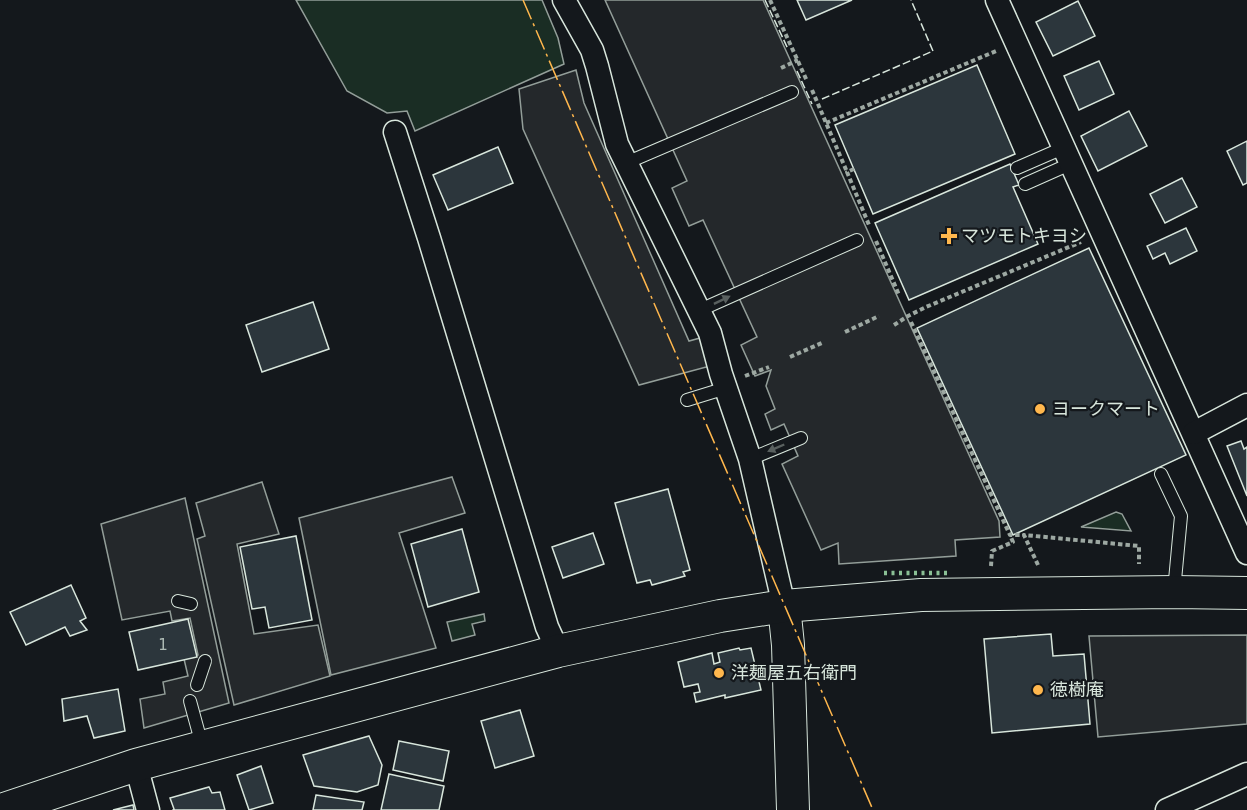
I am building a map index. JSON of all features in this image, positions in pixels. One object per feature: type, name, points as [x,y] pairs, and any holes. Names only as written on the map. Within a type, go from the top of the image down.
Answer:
[{"type":"street","points":[[997,0],[1247,553]]},
{"type":"street","points":[[570,2],[592,50],[616,144],[735,382],[750,459],[784,606],[788,645],[793,810]]},
{"type":"street","points":[[394,132],[429,238],[547,627],[558,651]]},
{"type":"street","points":[[1194,433],[1247,405]]},
{"type":"street","points":[[1,810],[136,765],[558,651],[720,616],[784,606],[921,596],[1247,593]]},
{"type":"street","points":[[136,765],[148,810]]},
{"type":"street","points":[[1167,810],[1247,774]]},
{"type":"lane","points":[[626,163],[792,92]]},
{"type":"lane","points":[[1017,168],[1067,156]]},
{"type":"lane","points":[[1025,184],[1067,156]]},
{"type":"lane","points":[[700,310],[857,240]]},
{"type":"lane","points":[[687,400],[735,382]]},
{"type":"lane","points":[[750,459],[801,438]]},
{"type":"lane","points":[[1161,474],[1181,516],[1174,592]]},
{"type":"lane","points":[[197,685],[206,661]]},
{"type":"lane","points":[[190,701],[203,747]]},
{"type":"path","points":[[826,123],[1016,42]]},
{"type":"path","points":[[781,68],[798,60]]},
{"type":"path","points":[[894,325],[908,315],[926,307],[1102,234]]},
{"type":"path","points":[[845,332],[879,316]]},
{"type":"path","points":[[911,322],[1013,542],[992,551],[991,566]]},
{"type":"path","points":[[790,357],[824,342]]},
{"type":"path","points":[[735,382],[769,367]]},
{"type":"path","points":[[1010,535],[1139,546],[1139,565]]},
{"type":"path","points":[[1024,536],[1038,566]]},
{"type":"green space","points":[[296,0],[542,0],[558,38],[564,64],[415,131],[407,111],[387,113],[347,91]]},
{"type":"green space","points":[[1116,512],[1122,514],[1131,531],[1081,527]]},
{"type":"green space","points":[[484,614],[485,621],[472,624],[475,635],[452,641],[447,622]]},
{"type":"shaded area","points":[[605,0],[763,0],[999,521],[1000,537],[955,540],[956,556],[839,564],[838,543],[821,550],[782,464],[798,456],[784,424],[771,430],[765,414],[775,409],[766,386],[771,370],[755,376],[741,345],[757,337],[703,220],[689,226],[672,188],[687,181]]},
{"type":"shaded area","points":[[576,70],[584,103],[689,341],[700,338],[710,366],[639,385],[523,129],[519,89]]},
{"type":"shaded area","points":[[452,477],[465,513],[399,533],[436,648],[331,675],[299,518]]},
{"type":"shaded area","points":[[262,482],[279,534],[237,544],[254,634],[318,625],[330,676],[234,705],[197,539],[205,536],[196,503]]},
{"type":"shaded area","points":[[185,498],[229,703],[144,728],[140,699],[165,694],[163,682],[188,676],[184,659],[198,655],[190,618],[172,621],[170,611],[122,620],[101,524]]},
{"type":"shaded area","points":[[1247,635],[1247,724],[1098,737],[1089,636]]},
{"type":"building","points":[[797,0],[852,0],[806,20]]},
{"type":"building","points":[[1078,1],[1095,36],[1053,56],[1036,22]]},
{"type":"building","points":[[1099,61],[1114,94],[1079,110],[1064,76]]},
{"type":"building","points":[[977,65],[1015,154],[873,214],[835,125]]},
{"type":"building","points":[[1129,111],[1147,146],[1098,171],[1081,136]]},
{"type":"building","points":[[1247,141],[1247,183],[1243,185],[1227,151]]},
{"type":"building","points":[[498,147],[513,183],[448,210],[433,175]]},
{"type":"building","points":[[1010,164],[1019,185],[1013,187],[1038,244],[909,300],[875,223]]},
{"type":"building","points":[[1182,178],[1197,207],[1165,223],[1150,194]]},
{"type":"building","points":[[1186,228],[1197,251],[1170,264],[1165,253],[1153,259],[1147,246]]},
{"type":"building","points":[[1089,248],[1186,455],[1013,535],[917,328]]},
{"type":"building","points":[[313,302],[329,349],[262,372],[246,325]]},
{"type":"building","points":[[1241,441],[1244,449],[1247,447],[1247,496],[1227,446]]},
{"type":"building","points":[[668,489],[690,570],[683,572],[685,576],[652,585],[650,580],[637,583],[615,503]]},
{"type":"building","points":[[462,529],[479,592],[428,607],[411,544]]},
{"type":"building","points":[[593,533],[604,564],[563,578],[552,547]]},
{"type":"building","points":[[296,536],[312,620],[269,628],[265,607],[252,609],[240,547]]},
{"type":"building","points":[[71,585],[86,618],[80,621],[87,630],[70,636],[65,627],[26,645],[10,612]]},
{"type":"building","points":[[188,619],[197,657],[138,670],[129,632]]},
{"type":"building","name":"徳樹庵","points":[[1051,634],[1053,656],[1084,654],[1090,724],[992,733],[984,639]]},
{"type":"building","name":"洋麺屋五右衛門","points":[[739,648],[740,650],[751,648],[761,690],[696,702],[694,693],[700,692],[698,684],[684,687],[678,662],[712,653],[714,664],[720,662],[718,653]]},
{"type":"building","points":[[118,689],[125,731],[94,738],[87,716],[64,721],[62,699]]},
{"type":"building","points":[[520,710],[534,756],[495,768],[481,721]]},
{"type":"building","points":[[369,736],[382,765],[378,785],[357,792],[314,786],[303,755]]},
{"type":"building","points":[[399,741],[449,751],[443,781],[393,770]]},
{"type":"building","points":[[261,766],[273,803],[249,810],[237,775]]},
{"type":"building","points":[[389,774],[444,786],[439,810],[381,810]]},
{"type":"building","points":[[209,787],[212,793],[220,792],[225,810],[173,810],[170,798]]},
{"type":"building","points":[[316,795],[364,802],[362,810],[313,810]]},
{"type":"building","points":[[133,805],[134,810],[113,810]]},
{"type":"hedge","points":[[884,573],[950,573]]},
{"type":"fence","points":[[765,0],[788,49]]},
{"type":"fence","points":[[822,99],[933,51],[911,0]]},
{"type":"fence","points":[[797,71],[812,104]]},
{"type":"power","points":[[523,0],[873,810]]},
{"type":"place","name":"マツモトキヨシ","points":[[949,236]]},
{"type":"place","name":"ヨークマート","points":[[1040,409]]},
{"type":"place","name":"洋麺屋五右衛門","points":[[719,673]]},
{"type":"place","name":"徳樹庵","points":[[1038,690]]}]
